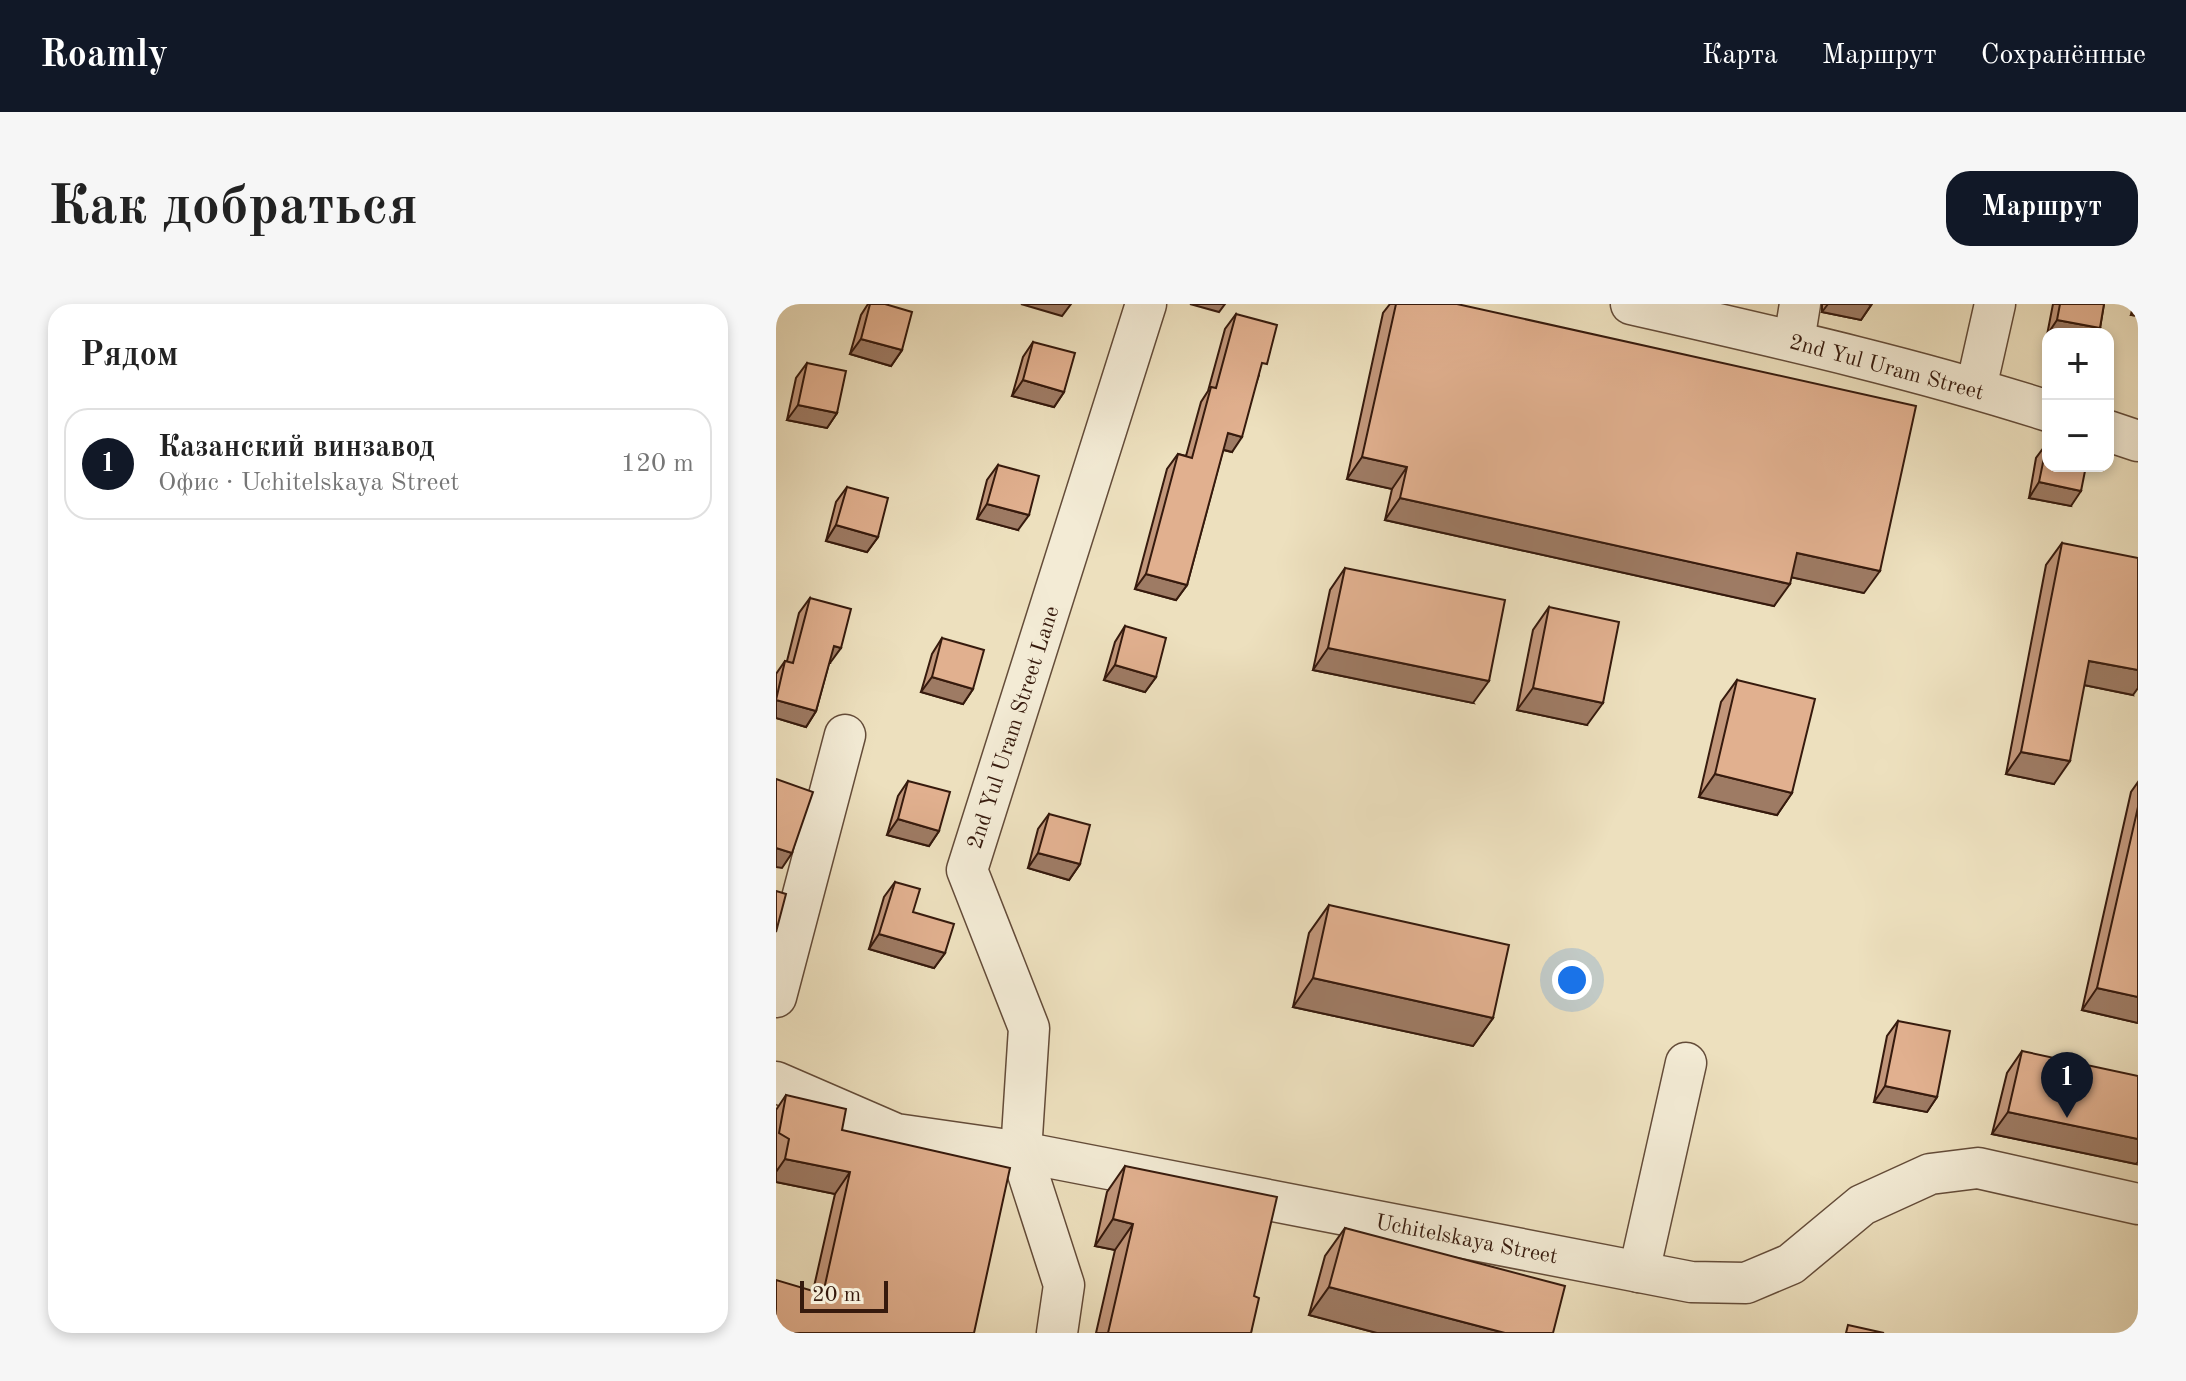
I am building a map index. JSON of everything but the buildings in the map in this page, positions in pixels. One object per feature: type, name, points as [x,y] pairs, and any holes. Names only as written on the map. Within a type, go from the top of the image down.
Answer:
[{"type":"street","name":"2nd Yul Uram Street Lane","points":[[1021,1152],[1029,1028],[967,870],[1146,304]]},
{"type":"street","name":"2nd Yul Uram Street","points":[[1631,304],[1797,322],[2042,409]]},
{"type":"street","points":[[1976,388],[1995,304]]},
{"type":"street","points":[[2114,433],[2138,441]]},
{"type":"street","points":[[776,997],[845,735]]},
{"type":"street","points":[[1639,1272],[1686,1063]]},
{"type":"street","name":"Uchitelskaya Street","points":[[776,1082],[896,1134],[1021,1152],[1691,1282],[1746,1283],[1791,1264],[1862,1205],[1930,1174],[1978,1168],[2138,1204]]},
{"type":"street","points":[[1021,1152],[1064,1285],[1057,1333]]},
{"type":"place","name":"Казанский винзавод","points":[[2067,1118]]}]
